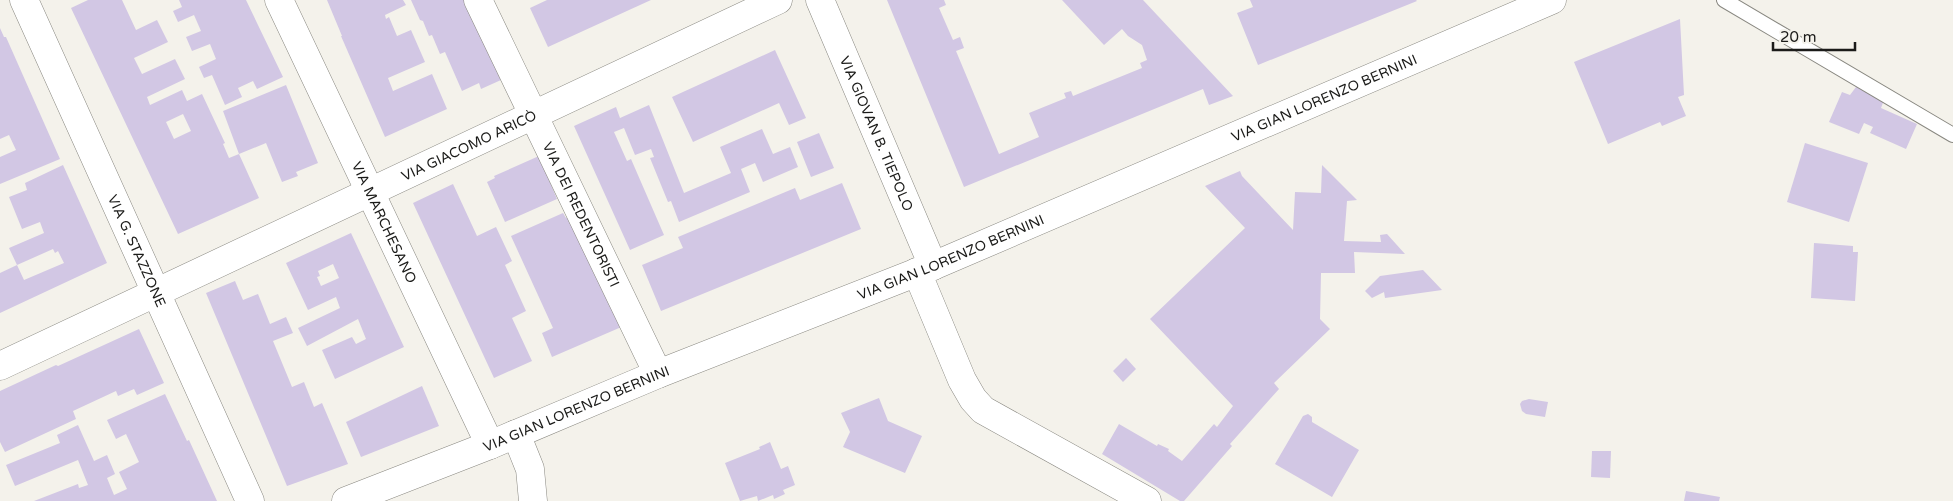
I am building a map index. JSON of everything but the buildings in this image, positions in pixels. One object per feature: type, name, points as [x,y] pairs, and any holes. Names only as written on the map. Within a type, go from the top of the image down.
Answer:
[{"type":"street","name":"VIA G. STAZZONE","points":[[24,0],[158,292],[250,501]]},
{"type":"street","name":"VIA MARCHESANO","points":[[279,0],[490,445]]},
{"type":"street","name":"VIA DEI REDENTORISTI","points":[[478,0],[658,374]]},
{"type":"street","name":"VIA GIACOMO ARICÒ","points":[[0,366],[778,0]]},
{"type":"street","name":"VIA GIOVAN B. TIEPOLO","points":[[820,0],[925,269],[962,380],[973,399],[983,410],[1147,501]]},
{"type":"street","name":"VIA GIAN LORENZO BERNINI","points":[[346,501],[490,445],[658,374],[925,269],[1552,0]]},
{"type":"street","points":[[516,434],[530,469],[533,501]]},
{"type":"lane","points":[[1724,0],[1953,135]]}]
